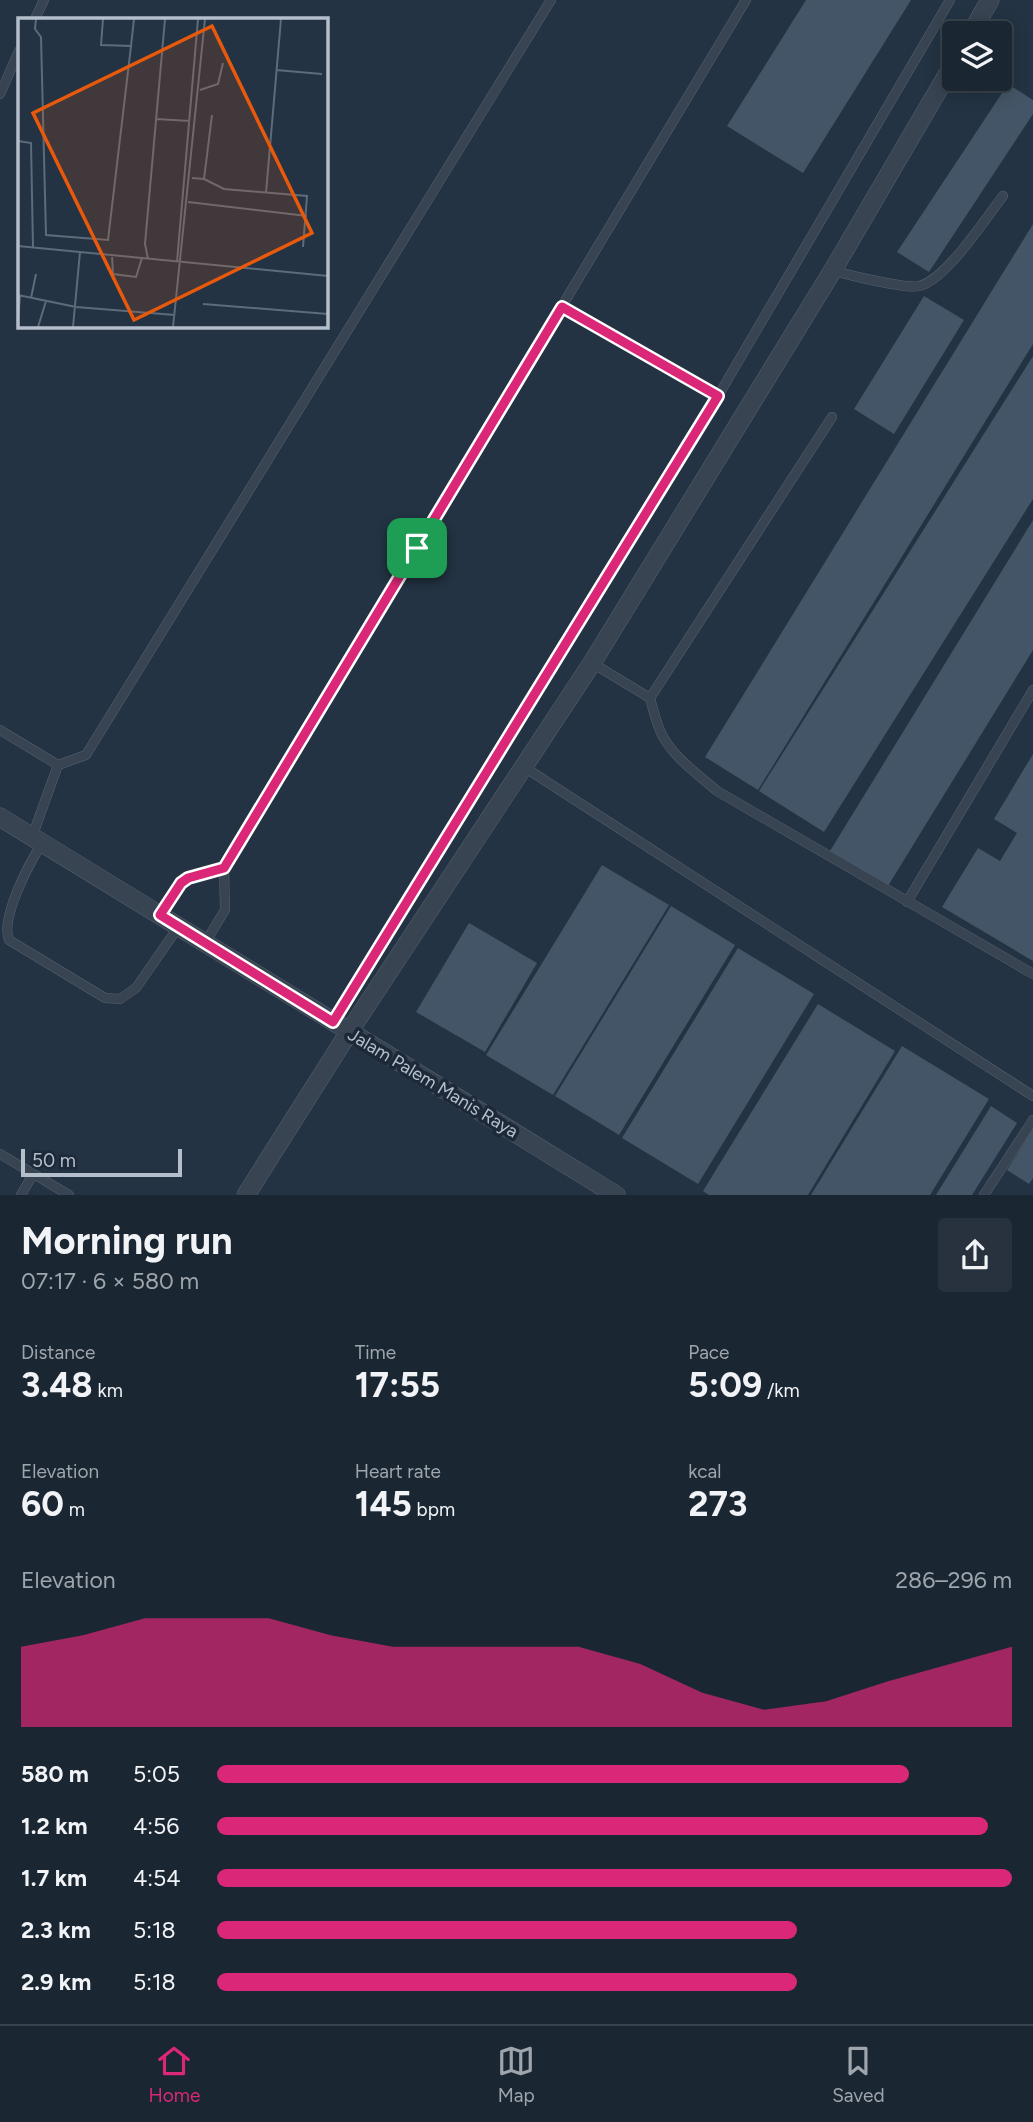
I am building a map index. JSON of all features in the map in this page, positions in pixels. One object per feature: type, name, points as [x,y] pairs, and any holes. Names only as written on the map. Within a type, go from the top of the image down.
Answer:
[{"type":"street","points":[[978,21],[990,0]]},
{"type":"street","points":[[246,1195],[349,1032],[592,663],[833,270],[942,84]]},
{"type":"street","name":"Jalam Palem Manis Raya","points":[[0,817],[616,1195]]},
{"type":"lane","points":[[35,18],[44,0]]},
{"type":"lane","points":[[58,765],[86,755],[551,0]]},
{"type":"lane","points":[[205,943],[225,910],[224,868],[746,0]]},
{"type":"lane","points":[[333,1022],[718,396],[950,0]]},
{"type":"lane","points":[[0,94],[18,53]]},
{"type":"lane","points":[[833,270],[916,287],[929,282],[952,261],[1003,196]]},
{"type":"lane","points":[[562,307],[718,396]]},
{"type":"lane","points":[[650,698],[832,417]]},
{"type":"lane","points":[[592,663],[650,698],[656,722],[665,741],[718,791],[1033,974]]},
{"type":"lane","points":[[907,902],[1033,690]]},
{"type":"lane","points":[[0,730],[58,765]]},
{"type":"lane","points":[[58,765],[36,840],[4,923],[9,940],[105,998],[120,999],[136,988],[179,926]]},
{"type":"lane","points":[[524,767],[1033,1096]]},
{"type":"lane","points":[[160,915],[181,883],[188,878],[224,868]]},
{"type":"lane","points":[[984,1195],[1033,1120]]},
{"type":"lane","points":[[0,1154],[69,1195]]},
{"type":"lane","points":[[21,1195],[33,1174]]},
{"type":"building","points":[[806,0],[911,0],[803,173],[727,126]]},
{"type":"building","points":[[1012,87],[1033,100],[1033,114],[929,272],[897,252],[1003,91],[1012,91]]},
{"type":"building","points":[[1033,224],[1033,344],[758,790],[705,757]]},
{"type":"building","points":[[924,296],[964,320],[894,434],[854,409]]},
{"type":"building","points":[[1033,356],[1033,499],[824,832],[759,791]]},
{"type":"building","points":[[1033,520],[1033,650],[888,886],[830,851]]},
{"type":"building","points":[[1033,754],[1033,961],[942,907],[978,848],[1000,861],[1017,833],[994,819]]},
{"type":"building","points":[[602,865],[669,905],[553,1095],[486,1055]]},
{"type":"building","points":[[671,906],[735,945],[619,1135],[555,1096]]},
{"type":"building","points":[[469,923],[537,963],[485,1052],[416,1012]]},
{"type":"building","points":[[738,948],[814,994],[698,1184],[622,1138]]},
{"type":"building","points":[[818,1004],[895,1051],[808,1195],[709,1195],[703,1191]]},
{"type":"building","points":[[902,1046],[989,1099],[930,1195],[811,1195]]},
{"type":"building","points":[[991,1106],[1017,1123],[972,1195],[936,1195]]},
{"type":"building","points":[[1033,1129],[1033,1178],[1029,1184],[1007,1170]]},
{"type":"route","points":[[562,307],[718,396],[333,1022],[160,915],[181,883],[188,878],[224,868],[417,548],[562,307]]}]
